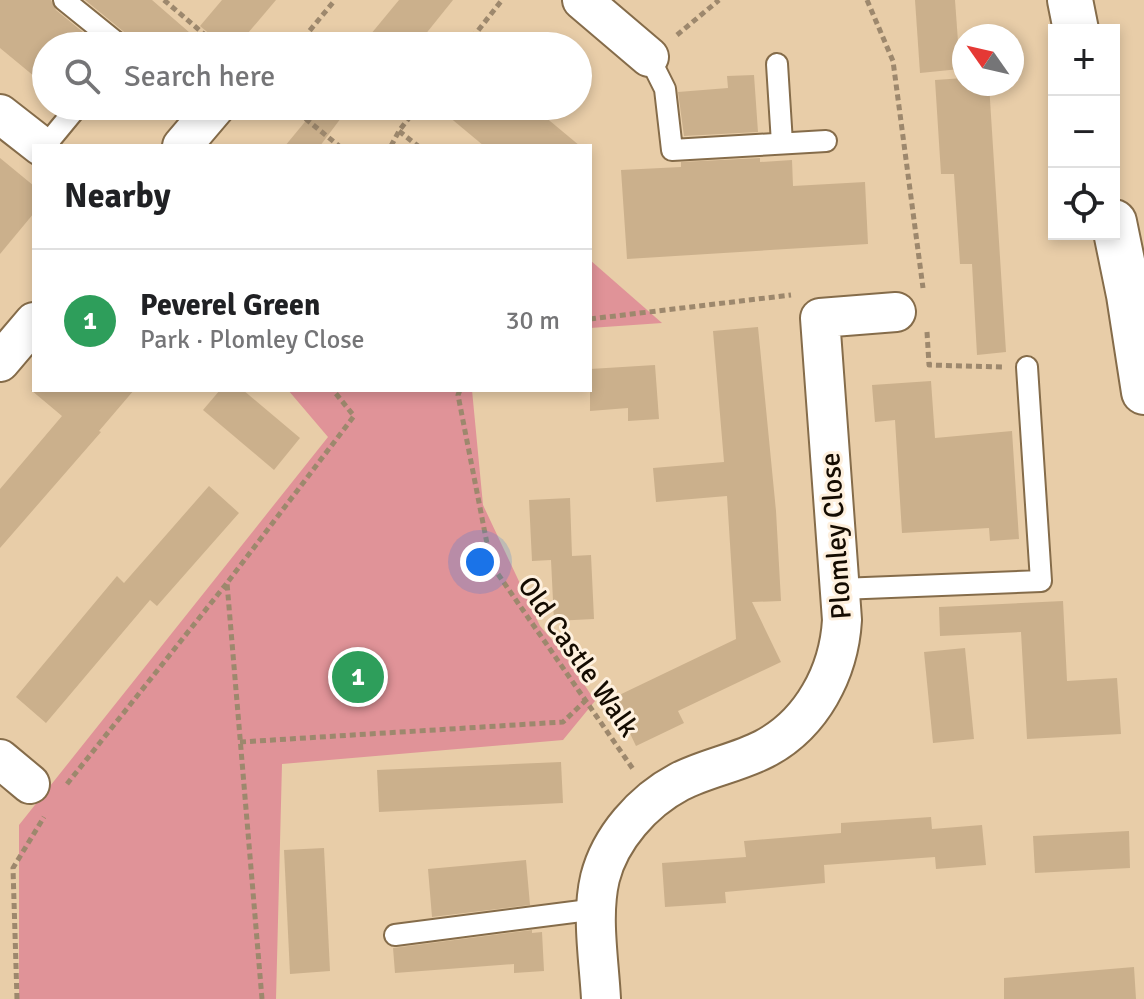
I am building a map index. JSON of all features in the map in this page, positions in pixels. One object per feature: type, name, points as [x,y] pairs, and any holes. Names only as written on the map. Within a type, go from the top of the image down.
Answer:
[{"type":"street","points":[[582,0],[649,57]]},
{"type":"street","points":[[1070,0],[1075,24]]},
{"type":"street","points":[[0,114],[40,144]]},
{"type":"street","points":[[184,144],[204,120]]},
{"type":"street","points":[[1118,240],[1144,392]]},
{"type":"street","points":[[820,318],[911,311]]},
{"type":"street","name":"Plomley Close","points":[[601,999],[597,909],[600,878],[621,834],[654,798],[680,781],[766,748],[789,731],[812,707],[835,665],[841,642],[840,589],[820,318]]},
{"type":"street","points":[[0,362],[32,324]]},
{"type":"street","points":[[0,759],[41,793]]},
{"type":"lane","points":[[64,0],[104,32]]},
{"type":"lane","points":[[649,57],[665,89],[672,150],[826,141]]},
{"type":"lane","points":[[777,64],[782,143]]},
{"type":"lane","points":[[45,144],[66,120]]},
{"type":"lane","points":[[840,589],[1041,581],[1027,367]]},
{"type":"lane","points":[[395,935],[597,909]]},
{"type":"path","points":[[164,0],[202,32]]},
{"type":"path","points":[[309,32],[335,0]]},
{"type":"path","points":[[477,32],[502,0]]},
{"type":"path","points":[[649,57],[719,0]]},
{"type":"path","points":[[867,0],[893,61],[911,311],[929,365],[1027,367]]},
{"type":"path","points":[[307,120],[337,144]]},
{"type":"path","points":[[392,144],[407,120]]},
{"type":"path","points":[[399,131],[415,144]]},
{"type":"path","points":[[592,319],[791,294],[820,318]]},
{"type":"path","points":[[17,999],[13,868],[41,793],[227,583],[354,416],[335,392]]},
{"type":"path","name":"Old Castle Walk","points":[[459,392],[491,564],[654,798]]},
{"type":"path","points":[[227,583],[262,999]]},
{"type":"path","points":[[240,742],[563,722],[585,701]]},
{"type":"shaded area","points":[[592,262],[662,323],[592,328]]},
{"type":"shaded area","points":[[290,392],[472,392],[483,505],[540,626],[563,652],[595,701],[563,740],[282,764],[276,999],[19,999],[19,825],[328,437]]},
{"type":"building","points":[[0,0],[51,0],[56,10],[83,32],[32,32],[32,74],[0,48]]},
{"type":"building","points":[[85,0],[152,0],[189,32],[124,32]]},
{"type":"building","points":[[222,0],[276,0],[249,32],[207,32],[200,26]]},
{"type":"building","points":[[399,0],[453,0],[427,32],[373,32]]},
{"type":"building","points":[[915,0],[955,0],[957,24],[952,24],[952,70],[920,73]]},
{"type":"building","points":[[754,75],[758,132],[684,136],[678,92],[728,88],[727,76]]},
{"type":"building","points":[[952,79],[952,96],[990,96],[1006,352],[977,355],[972,264],[960,264],[954,174],[941,174],[935,80]]},
{"type":"building","points":[[306,120],[340,120],[322,144],[287,144]]},
{"type":"building","points":[[453,120],[549,120],[578,144],[482,144]]},
{"type":"building","points":[[0,158],[32,184],[32,215],[0,254]]},
{"type":"building","points":[[760,158],[760,162],[792,160],[793,186],[865,182],[868,244],[627,259],[621,170],[681,167],[681,162]]},
{"type":"building","points":[[758,327],[776,511],[781,601],[752,602],[781,662],[678,711],[684,723],[636,746],[613,698],[736,639],[727,496],[656,502],[653,468],[724,462],[713,331]]},
{"type":"building","points":[[655,365],[659,419],[628,421],[628,408],[590,411],[592,369]]},
{"type":"building","points":[[931,381],[935,438],[1012,431],[1019,539],[990,541],[989,528],[902,533],[895,420],[875,422],[872,385]]},
{"type":"building","points":[[33,392],[132,392],[0,548],[0,489],[62,416]]},
{"type":"building","points":[[218,392],[245,392],[300,438],[274,470],[203,410]]},
{"type":"building","points":[[209,486],[239,513],[157,606],[150,600],[46,723],[16,697],[117,576],[124,583]]},
{"type":"building","points":[[570,498],[572,556],[591,555],[594,619],[554,621],[551,560],[532,561],[529,500]]},
{"type":"building","points":[[1063,601],[1067,681],[1117,678],[1121,734],[1027,739],[1021,632],[940,636],[939,607]]},
{"type":"building","points":[[965,648],[974,739],[933,743],[924,652]]},
{"type":"building","points":[[561,762],[563,803],[379,812],[377,770]]},
{"type":"building","points":[[931,817],[932,829],[982,825],[986,865],[936,869],[935,857],[824,865],[825,883],[725,892],[726,903],[665,907],[662,863],[746,857],[744,841],[841,833],[841,823]]},
{"type":"building","points":[[1129,831],[1130,868],[1035,873],[1033,836]]},
{"type":"building","points":[[324,848],[330,971],[290,974],[284,850]]},
{"type":"building","points":[[526,860],[530,905],[432,917],[428,869]]},
{"type":"building","points":[[532,930],[532,933],[542,932],[544,971],[514,973],[514,964],[395,973],[393,948]]},
{"type":"building","points":[[1134,967],[1136,999],[1004,999],[1004,978]]},
{"type":"place","name":"Peverel Green","points":[[358,677]]}]
